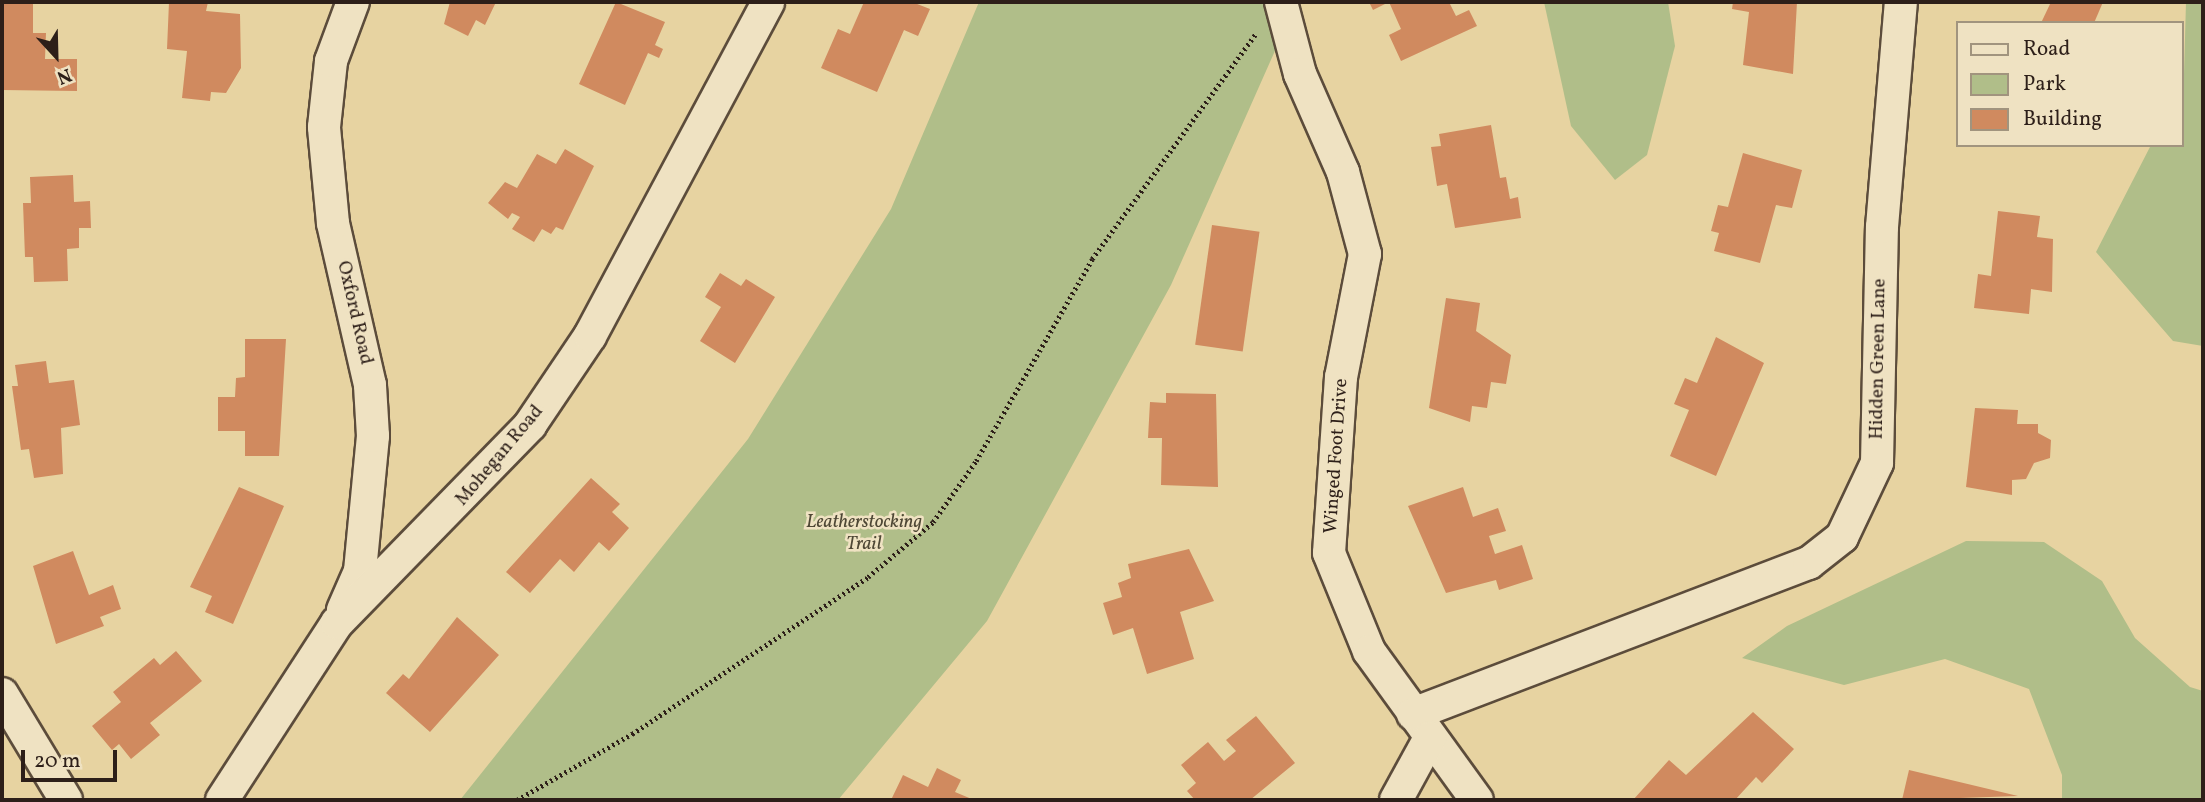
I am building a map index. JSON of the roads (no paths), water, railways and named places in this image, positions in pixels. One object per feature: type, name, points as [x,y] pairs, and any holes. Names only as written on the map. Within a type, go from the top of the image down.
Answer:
[{"type":"street","name":"Oxford Road","points":[[337,623],[360,571],[373,436],[370,385],[333,223],[324,127],[331,61],[353,2]]},
{"type":"street","name":"Mohegan Road","points":[[222,800],[337,623],[530,425],[590,337],[768,2]]},
{"type":"street","name":"Winged Foot Drive","points":[[1280,2],[1300,74],[1343,172],[1365,254],[1341,377],[1329,553],[1369,651],[1477,800]]},
{"type":"street","name":"Hidden Green Lane","points":[[1421,726],[1809,563],[1842,537],[1877,463],[1882,228],[1901,2]]},
{"type":"street","points":[[5,704],[66,800]]},
{"type":"street","points":[[1396,800],[1421,726]]},
{"type":"park label","name":"Leatherstocking Trail","points":[[864,534]]}]
